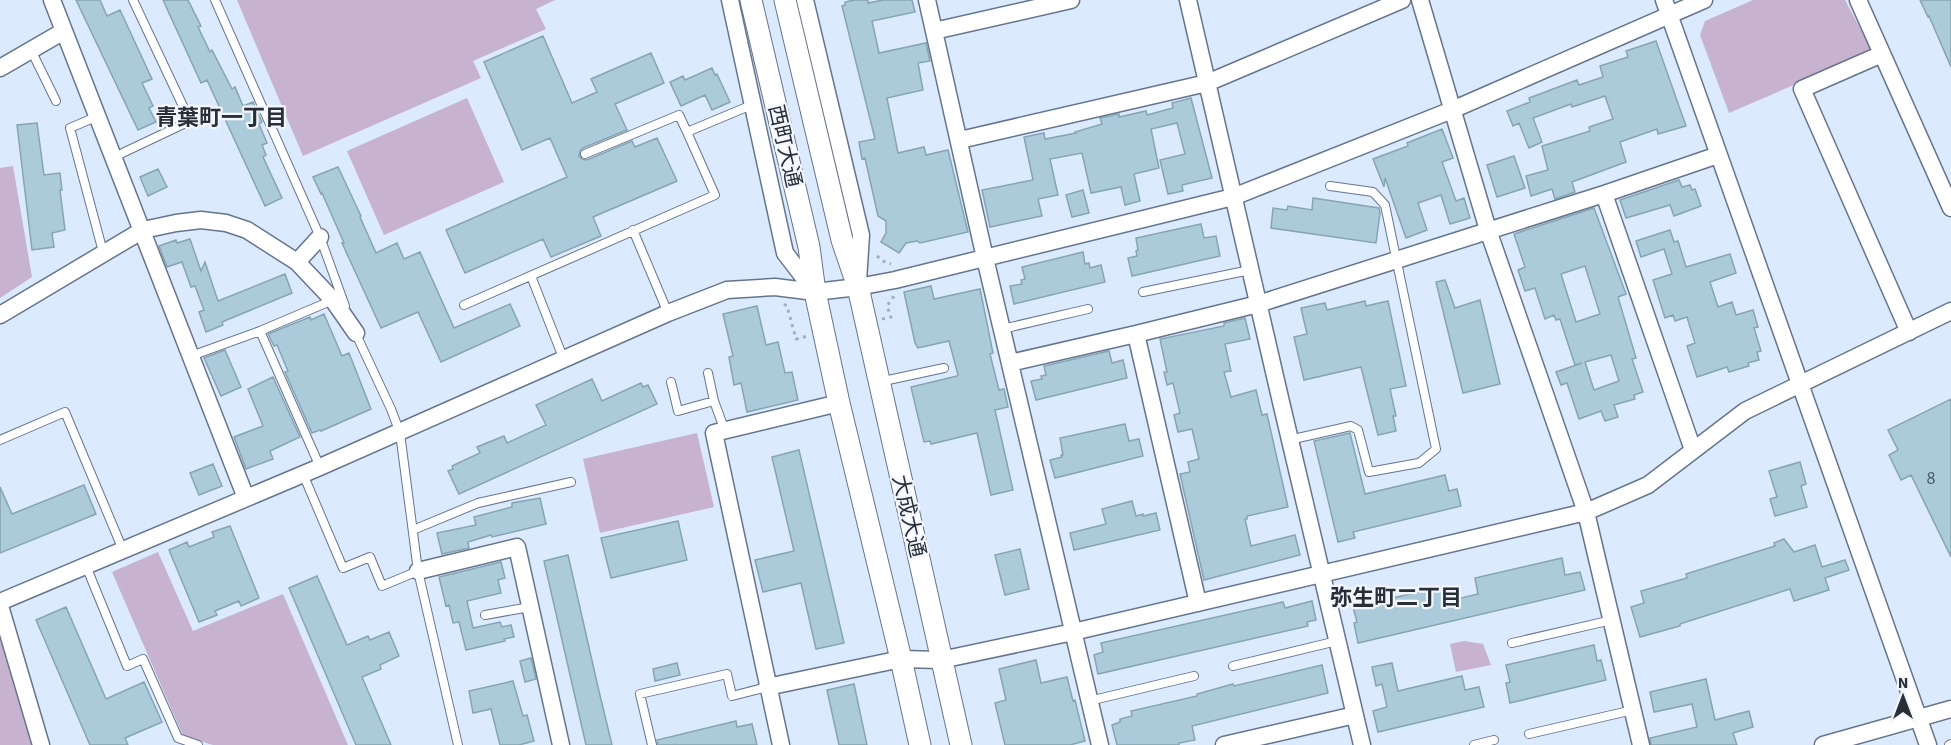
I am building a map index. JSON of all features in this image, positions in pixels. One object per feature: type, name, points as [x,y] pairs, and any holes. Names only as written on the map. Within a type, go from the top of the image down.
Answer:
[{"type":"street","points":[[52,0],[246,498]]},
{"type":"street","points":[[730,0],[785,253],[815,292]]},
{"type":"street","name":"西町大通","points":[[752,0],[809,247],[815,292]]},
{"type":"street","name":"西町大通","points":[[785,0],[842,240],[858,288]]},
{"type":"street","points":[[805,0],[861,236],[858,288]]},
{"type":"street","points":[[927,0],[985,258],[1100,745]]},
{"type":"street","points":[[934,31],[1071,0]]},
{"type":"street","points":[[1188,0],[1362,745]]},
{"type":"street","points":[[960,140],[1207,83],[1402,0]]},
{"type":"street","points":[[1420,0],[1488,231],[1586,512],[1641,745]]},
{"type":"street","points":[[41,745],[0,604],[400,433],[668,313],[727,290],[775,287],[815,292],[858,288],[1233,198],[1452,110],[1666,8],[1704,0]]},
{"type":"street","points":[[1858,0],[1951,208]]},
{"type":"street","points":[[1666,8],[1928,745]]},
{"type":"street","points":[[0,68],[64,31]]},
{"type":"street","points":[[1882,54],[1802,89],[1909,332]]},
{"type":"street","points":[[1010,363],[1258,304],[1604,194],[1718,155]]},
{"type":"street","points":[[1604,194],[1693,450]]},
{"type":"street","points":[[0,315],[143,230],[201,220],[226,223],[247,231],[297,262],[333,300],[356,333]]},
{"type":"street","points":[[297,262],[320,237]]},
{"type":"street","name":"大成大通","points":[[858,288],[961,745]]},
{"type":"street","name":"大成大通","points":[[815,292],[920,745]]},
{"type":"street","points":[[767,687],[901,659],[941,660],[1073,632],[1586,512],[1648,485],[1745,411],[1951,311]]},
{"type":"street","points":[[1136,334],[1198,603]]},
{"type":"street","points":[[781,745],[714,433],[839,403]]},
{"type":"street","points":[[418,571],[517,548],[561,745]]},
{"type":"street","points":[[1823,745],[1951,709]]},
{"type":"street","points":[[1224,745],[1355,715]]},
{"type":"lane","points":[[114,157],[190,122],[133,0]]},
{"type":"lane","points":[[215,0],[320,237],[338,290],[400,433],[418,571],[458,745]]},
{"type":"lane","points":[[31,50],[56,101]]},
{"type":"lane","points":[[687,132],[754,104]]},
{"type":"lane","points":[[464,305],[715,195],[679,115],[585,154]]},
{"type":"lane","points":[[98,116],[70,128],[103,252]]},
{"type":"lane","points":[[1290,440],[1351,426],[1358,430],[1369,472],[1419,463],[1436,449],[1385,205],[1373,192],[1330,186]]},
{"type":"lane","points":[[633,231],[668,313]]},
{"type":"lane","points":[[1143,292],[1250,270]]},
{"type":"lane","points":[[531,276],[564,360]]},
{"type":"lane","points":[[191,356],[333,300]]},
{"type":"lane","points":[[1002,329],[1088,309]]},
{"type":"lane","points":[[260,330],[320,467]]},
{"type":"lane","points":[[878,382],[944,368]]},
{"type":"lane","points":[[708,373],[714,401],[725,430]]},
{"type":"lane","points":[[671,382],[678,411],[714,401]]},
{"type":"lane","points":[[0,440],[65,412],[123,550]]},
{"type":"lane","points":[[303,474],[343,568],[370,557],[382,586],[418,571]]},
{"type":"lane","points":[[413,530],[478,503],[572,482]]},
{"type":"lane","points":[[86,566],[128,666],[143,659],[178,738],[198,745]]},
{"type":"lane","points":[[485,615],[530,607]]},
{"type":"lane","points":[[1512,643],[1612,620]]},
{"type":"lane","points":[[1233,666],[1337,641]]},
{"type":"lane","points":[[652,745],[640,694],[727,674],[732,696],[767,687]]},
{"type":"lane","points":[[1089,701],[1194,676]]},
{"type":"lane","points":[[1529,734],[1633,710]]},
{"type":"lane","points":[[1474,745],[1494,740]]},
{"type":"shaded area","points":[[237,0],[555,0],[536,9],[546,29],[473,61],[481,78],[303,156]]},
{"type":"shaded area","points":[[1753,0],[1845,0],[1872,51],[1729,113],[1700,35],[1705,21]]},
{"type":"shaded area","points":[[467,98],[504,182],[384,235],[347,151]]},
{"type":"shaded area","points":[[13,166],[32,277],[0,298],[0,168]]},
{"type":"shaded area","points":[[697,433],[714,507],[600,533],[583,459]]},
{"type":"shaded area","points":[[158,552],[193,631],[283,594],[348,745],[213,745],[183,736],[112,572]]},
{"type":"shaded area","points":[[0,638],[32,745],[0,745]]},
{"type":"shaded area","points":[[1464,641],[1483,644],[1491,665],[1456,672],[1450,644]]},
{"type":"building","points":[[76,0],[100,0],[107,16],[120,10],[152,79],[142,83],[153,106],[149,108],[156,122],[138,130]]},
{"type":"building","points":[[163,0],[188,0],[201,26],[198,27],[210,52],[212,50],[232,89],[235,87],[243,106],[253,102],[262,122],[259,124],[267,143],[262,145],[266,155],[263,157],[282,198],[265,206],[207,80],[201,83]]},
{"type":"building","points":[[868,0],[868,3],[883,0],[912,0],[915,12],[872,21],[879,53],[926,43],[930,61],[918,63],[923,90],[887,98],[898,153],[924,147],[926,155],[948,150],[968,232],[920,243],[917,241],[906,243],[899,253],[881,242],[886,233],[886,221],[878,216],[865,158],[862,159],[859,142],[875,139],[842,6],[845,2]]},
{"type":"building","points":[[1920,0],[1951,0],[1951,67],[1929,16]]},
{"type":"building","points":[[543,36],[572,103],[597,92],[591,79],[651,53],[664,83],[615,104],[627,130],[583,148],[579,156],[587,160],[632,141],[635,147],[657,138],[677,181],[593,217],[601,236],[551,257],[543,239],[465,273],[446,230],[567,177],[550,138],[522,150],[484,62]]},
{"type":"building","points":[[1656,41],[1686,126],[1658,134],[1657,129],[1620,142],[1626,162],[1572,182],[1575,192],[1555,199],[1552,189],[1531,196],[1526,176],[1548,170],[1542,146],[1590,131],[1589,127],[1613,119],[1605,96],[1572,107],[1571,104],[1533,118],[1542,142],[1529,148],[1519,123],[1513,126],[1507,111],[1530,102],[1529,98],[1577,80],[1579,85],[1603,77],[1600,66],[1628,57],[1626,51]]},
{"type":"building","points":[[712,68],[730,102],[712,110],[705,95],[681,106],[670,82],[683,76],[685,80]]},
{"type":"building","points":[[1191,98],[1212,178],[1182,185],[1183,191],[1168,194],[1160,160],[1185,154],[1177,123],[1151,129],[1159,168],[1134,174],[1140,201],[1125,205],[1121,187],[1091,193],[1082,153],[1050,159],[1058,195],[1038,199],[1042,216],[990,227],[982,190],[1033,180],[1024,137],[1044,133],[1045,139],[1076,133],[1102,124],[1100,118],[1119,114],[1119,117],[1146,111],[1147,115],[1173,108],[1172,103]]},
{"type":"building","points":[[37,123],[44,175],[60,173],[65,230],[52,233],[54,247],[32,250],[17,125]]},
{"type":"building","points":[[1442,129],[1453,158],[1442,162],[1456,201],[1464,198],[1470,218],[1450,224],[1441,195],[1418,203],[1427,230],[1406,238],[1385,178],[1384,187],[1373,159],[1408,146],[1407,143]]},
{"type":"building","points":[[1514,156],[1525,188],[1497,197],[1487,165]]},
{"type":"building","points":[[338,167],[376,253],[397,243],[404,259],[420,252],[454,328],[510,304],[520,326],[441,362],[418,312],[381,328],[313,177]]},
{"type":"building","points":[[158,169],[167,187],[148,196],[140,177]]},
{"type":"building","points":[[1679,180],[1682,187],[1690,185],[1692,190],[1695,189],[1701,206],[1674,216],[1670,205],[1626,218],[1620,200]]},
{"type":"building","points":[[1083,190],[1089,213],[1072,217],[1066,195]]},
{"type":"building","points":[[1313,198],[1379,208],[1376,243],[1271,228],[1273,208],[1287,210],[1288,206],[1312,210]]},
{"type":"building","points":[[1594,208],[1626,294],[1618,297],[1636,358],[1632,359],[1643,392],[1634,395],[1635,399],[1614,405],[1618,417],[1605,421],[1601,411],[1579,419],[1567,383],[1561,385],[1556,372],[1582,363],[1575,365],[1560,319],[1556,320],[1554,315],[1545,319],[1535,288],[1525,291],[1518,270],[1525,267],[1514,234]],"holes":[[[1585,266],[1600,314],[1576,322],[1561,274]],[[1611,355],[1619,381],[1594,390],[1585,362]]]},
{"type":"building","points":[[1201,224],[1204,238],[1216,236],[1220,256],[1132,276],[1128,258],[1137,256],[1136,238]]},
{"type":"building","points":[[1670,230],[1674,242],[1678,241],[1686,267],[1730,254],[1736,273],[1710,282],[1718,307],[1732,302],[1736,315],[1753,310],[1758,327],[1754,328],[1761,351],[1757,352],[1759,360],[1748,363],[1749,366],[1729,372],[1727,367],[1697,377],[1687,346],[1695,343],[1687,317],[1675,321],[1673,315],[1665,318],[1653,280],[1672,274],[1664,249],[1641,257],[1636,241]]},
{"type":"building","points":[[190,239],[201,271],[205,262],[218,301],[285,274],[292,293],[222,322],[223,325],[206,332],[199,312],[204,310],[195,286],[191,287],[182,262],[167,267],[159,246],[176,240],[177,243]]},
{"type":"building","points":[[1083,252],[1085,264],[1089,263],[1090,268],[1101,265],[1105,282],[1014,304],[1010,286],[1022,284],[1021,280],[1025,279],[1022,267]]},
{"type":"building","points":[[1445,280],[1455,308],[1480,300],[1500,384],[1463,393],[1436,282]]},
{"type":"building","points":[[931,286],[934,299],[980,289],[993,353],[990,354],[999,390],[1004,389],[1008,407],[995,410],[1013,490],[991,495],[977,433],[931,444],[930,441],[924,442],[911,387],[958,375],[949,341],[918,348],[915,343],[904,292]]},
{"type":"building","points":[[1365,301],[1366,306],[1388,301],[1406,386],[1390,389],[1396,416],[1393,416],[1396,431],[1378,435],[1361,367],[1304,380],[1294,337],[1307,334],[1301,308],[1325,303],[1327,310]]},
{"type":"building","points":[[757,306],[766,345],[778,342],[785,373],[792,372],[798,400],[747,412],[741,383],[734,385],[729,357],[733,356],[723,314]]},
{"type":"building","points":[[324,314],[342,356],[349,353],[371,409],[312,433],[285,372],[288,371],[277,345],[274,346],[268,334],[310,317],[311,320]]},
{"type":"building","points":[[1245,318],[1250,339],[1225,344],[1231,371],[1224,372],[1231,397],[1256,390],[1262,415],[1267,414],[1288,507],[1247,516],[1245,519],[1251,546],[1295,535],[1300,555],[1204,580],[1180,474],[1190,472],[1188,462],[1199,459],[1192,429],[1178,432],[1174,415],[1180,413],[1173,383],[1167,385],[1164,372],[1167,372],[1160,339],[1224,326],[1224,323]]},
{"type":"building","points":[[225,350],[241,387],[221,396],[204,358]]},
{"type":"building","points":[[1109,351],[1112,363],[1123,360],[1127,378],[1036,400],[1031,381],[1042,379],[1041,376],[1046,375],[1044,366]]},
{"type":"building","points":[[273,377],[300,437],[270,451],[273,459],[246,469],[234,437],[263,426],[248,389]]},
{"type":"building","points":[[592,379],[602,401],[641,383],[643,387],[648,385],[657,404],[459,494],[448,471],[453,469],[452,466],[480,453],[477,447],[504,436],[507,443],[546,425],[536,405]]},
{"type":"building","points":[[1951,399],[1951,557],[1911,475],[1901,480],[1889,455],[1898,450],[1888,430]]},
{"type":"building","points":[[1125,424],[1129,441],[1139,439],[1143,456],[1055,478],[1050,460],[1063,455],[1060,438]]},
{"type":"building","points":[[1350,433],[1365,494],[1445,475],[1449,491],[1457,489],[1461,506],[1353,532],[1355,538],[1338,542],[1314,441]]},
{"type":"building","points":[[799,450],[844,643],[816,649],[801,583],[763,592],[755,560],[794,551],[772,457]]},
{"type":"building","points":[[1800,462],[1806,484],[1801,486],[1807,507],[1775,516],[1770,499],[1777,497],[1769,471]]},
{"type":"building","points":[[213,464],[222,486],[199,495],[190,473]]},
{"type":"building","points":[[84,485],[96,514],[0,553],[0,487],[12,514]]},
{"type":"building","points":[[540,498],[546,524],[492,537],[491,535],[468,542],[469,548],[442,554],[437,533],[476,525],[474,517],[512,507],[512,503]]},
{"type":"building","points":[[1132,501],[1136,516],[1156,513],[1160,530],[1074,550],[1070,533],[1106,524],[1102,509]]},
{"type":"building","points":[[678,521],[687,560],[611,578],[601,538]]},
{"type":"building","points":[[230,526],[259,598],[241,606],[239,601],[215,611],[217,615],[199,622],[169,550],[187,542],[189,547],[214,537],[212,532]]},
{"type":"building","points":[[1784,539],[1794,552],[1815,545],[1822,567],[1845,560],[1849,570],[1825,578],[1829,590],[1794,601],[1790,589],[1640,637],[1631,607],[1644,603],[1641,591],[1687,578],[1686,574],[1775,546],[1774,543]]},
{"type":"building","points":[[1020,549],[1029,589],[1005,595],[995,555]]},
{"type":"building","points":[[568,555],[612,745],[586,745],[544,561]]},
{"type":"building","points":[[1562,558],[1565,575],[1580,572],[1585,590],[1358,643],[1354,623],[1357,622],[1353,607],[1441,587],[1444,602],[1449,601],[1478,594],[1475,578]]},
{"type":"building","points":[[501,562],[505,578],[498,580],[501,593],[467,601],[473,628],[500,622],[502,627],[511,625],[514,637],[466,650],[459,622],[453,623],[449,605],[446,606],[439,577]]},
{"type":"building","points":[[317,576],[347,645],[368,636],[370,640],[389,632],[399,656],[380,665],[381,669],[362,677],[391,745],[356,745],[289,588]]},
{"type":"building","points":[[1312,601],[1316,620],[1307,622],[1308,626],[1098,674],[1094,655],[1103,652],[1101,643],[1283,602],[1285,608]]},
{"type":"building","points":[[66,607],[106,699],[144,682],[162,722],[125,738],[128,745],[90,745],[36,620]]},
{"type":"building","points":[[1594,645],[1597,661],[1601,660],[1606,680],[1510,703],[1506,683],[1510,682],[1506,665]]},
{"type":"building","points":[[531,658],[536,679],[525,682],[520,661]]},
{"type":"building","points":[[1036,660],[1041,683],[1067,677],[1085,741],[1070,745],[1005,745],[995,703],[1006,700],[999,669]]},
{"type":"building","points":[[677,663],[680,675],[655,681],[653,669]]},
{"type":"building","points":[[1392,663],[1398,691],[1462,676],[1465,690],[1479,687],[1484,707],[1378,732],[1373,711],[1387,707],[1382,684],[1376,686],[1372,667]]},
{"type":"building","points":[[1322,665],[1328,693],[1192,726],[1195,740],[1179,743],[1179,745],[1117,745],[1112,725],[1120,722],[1120,719],[1132,716],[1131,711],[1197,696],[1197,694],[1233,684],[1234,686]]},
{"type":"building","points":[[1706,679],[1715,720],[1749,711],[1753,727],[1733,733],[1737,745],[1651,745],[1650,738],[1697,727],[1692,704],[1654,712],[1650,692]]},
{"type":"building","points":[[513,681],[523,716],[527,715],[534,741],[519,745],[500,745],[491,709],[473,713],[469,691]]},
{"type":"building","points":[[854,684],[867,745],[839,745],[827,690]]},
{"type":"building","points":[[736,721],[737,727],[752,724],[757,745],[658,745],[657,740]]},
{"type":"district","name":"青葉町一丁目","points":[[221,118]]},
{"type":"district","name":"弥生町二丁目","points":[[1396,598]]}]
